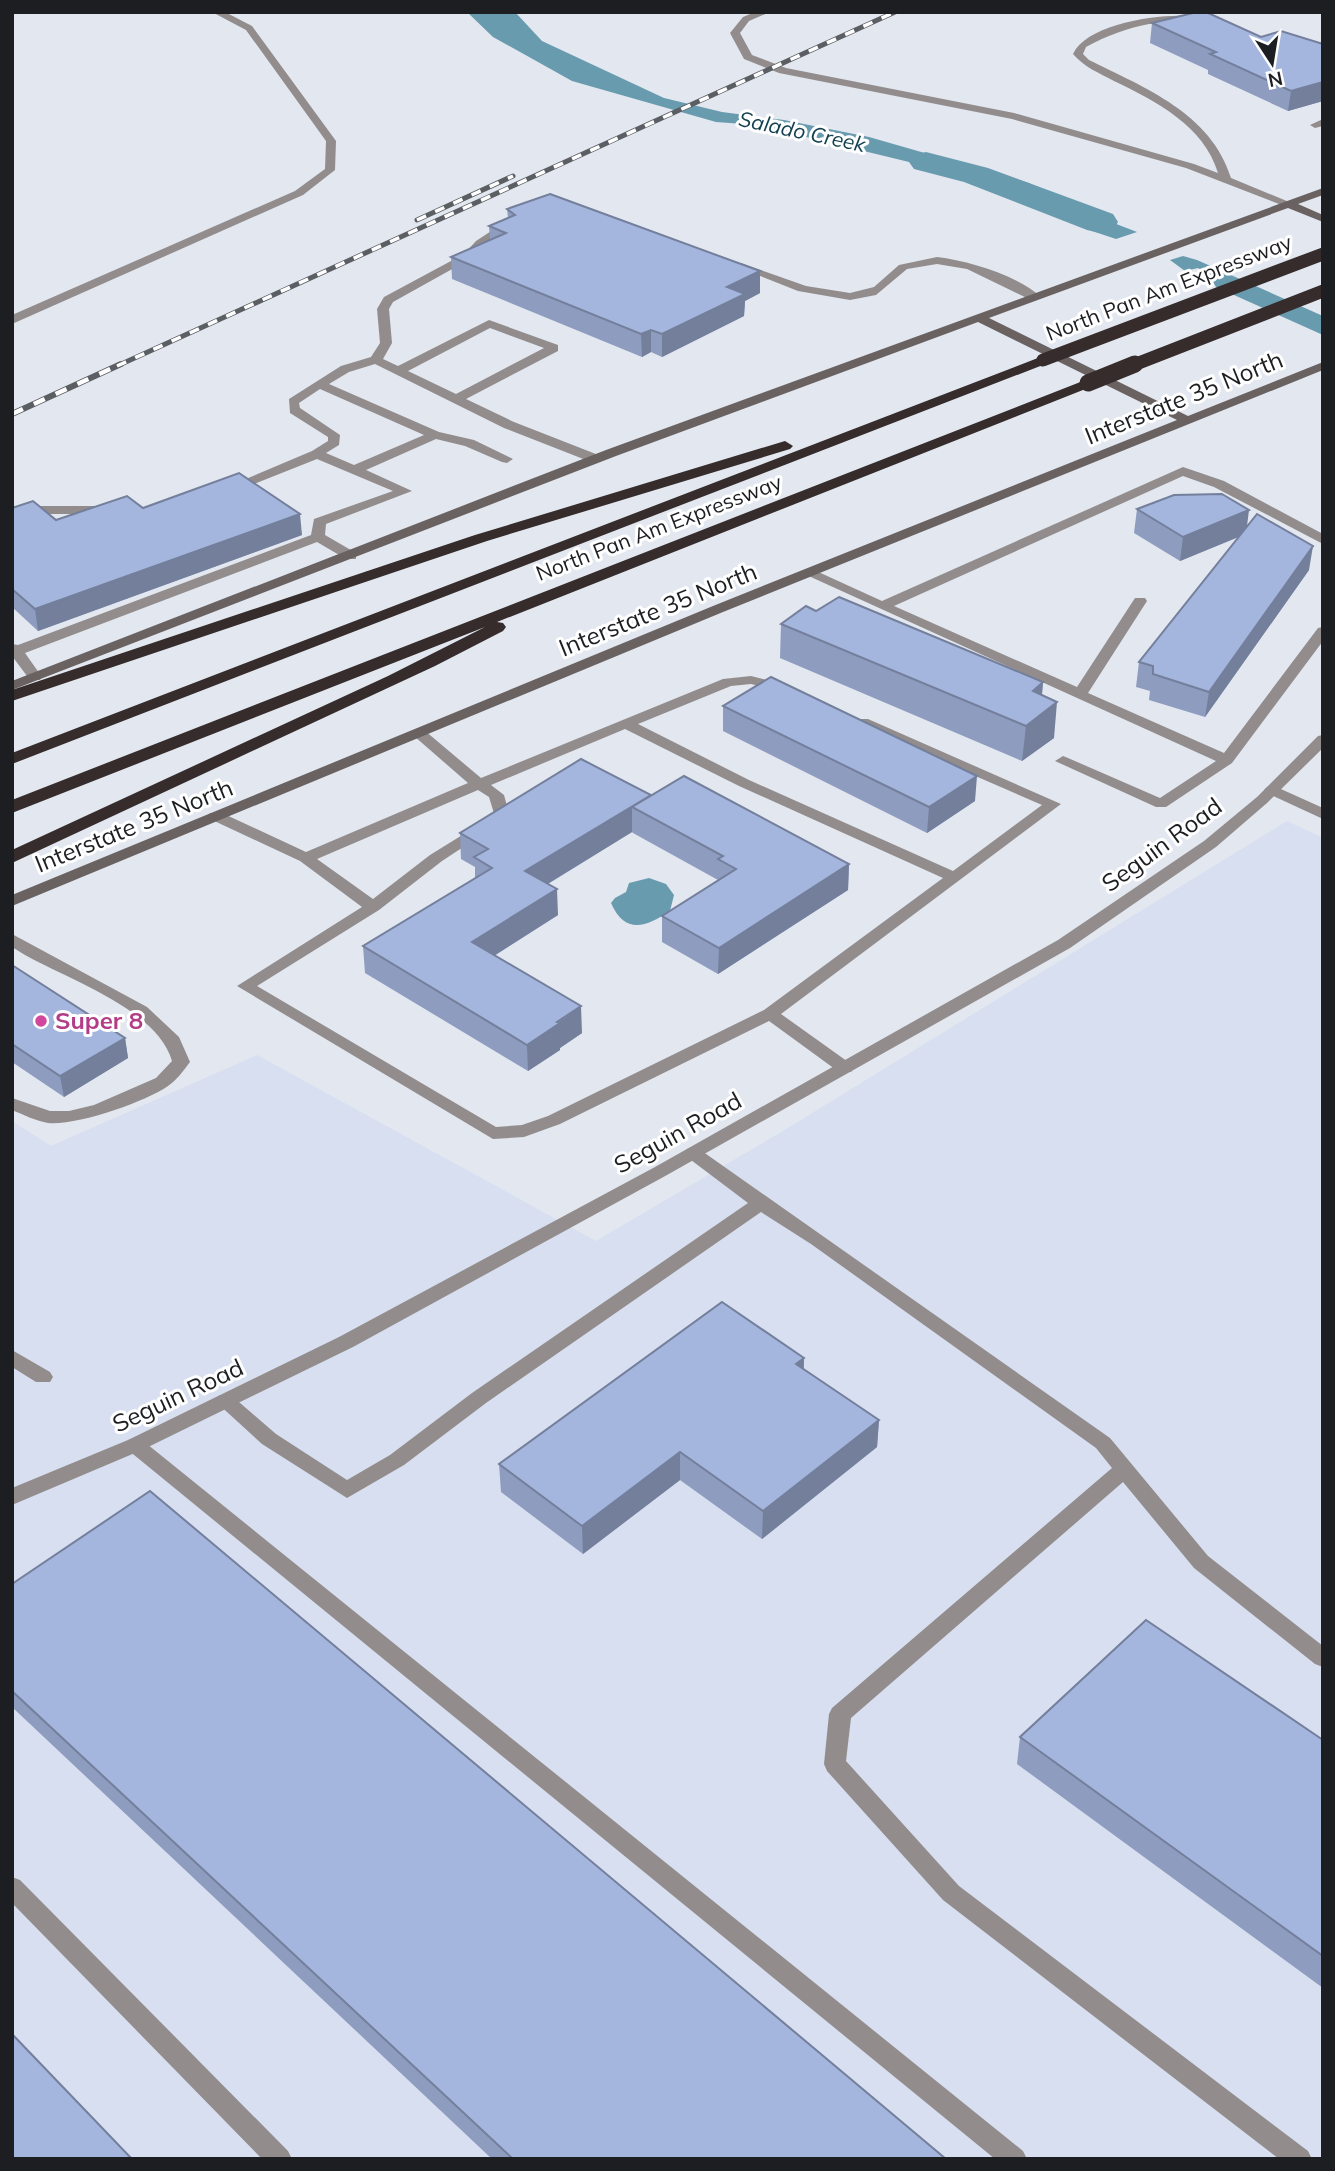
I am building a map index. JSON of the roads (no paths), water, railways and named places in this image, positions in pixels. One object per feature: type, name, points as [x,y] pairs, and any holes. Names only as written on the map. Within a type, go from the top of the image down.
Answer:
[{"type":"highway","name":"North Pan Am Expressway","points":[[12,759],[951,395],[1323,254]]},
{"type":"highway","name":"North Pan Am Expressway","points":[[12,807],[1323,292]]},
{"type":"highway","points":[[12,696],[481,538],[951,395]]},
{"type":"highway","points":[[12,857],[461,648],[568,588]]},
{"type":"main road","points":[[12,686],[351,556],[596,458],[1323,191]]},
{"type":"main road","points":[[1288,204],[1323,219]]},
{"type":"main road","points":[[977,317],[1187,420]]},
{"type":"main road","name":"Interstate 35 North","points":[[12,901],[808,573],[1323,366]]},
{"type":"street","points":[[12,320],[299,193],[330,170],[331,141],[249,28],[229,15],[217,12]]},
{"type":"street","points":[[765,12],[746,19],[736,33],[748,57],[783,71],[1014,116],[1190,166],[1288,204]]},
{"type":"street","points":[[1204,20],[1178,18],[1124,26],[1082,45],[1078,54],[1085,62],[1191,122],[1224,168],[1226,180]]},
{"type":"street","points":[[376,360],[386,343],[383,309],[388,300],[442,273],[468,256],[498,230],[524,216]]},
{"type":"street","points":[[730,262],[806,289],[850,296],[877,291],[902,267],[928,261],[957,262],[996,277],[1035,297]]},
{"type":"street","points":[[398,371],[489,324],[554,348],[457,400]]},
{"type":"street","points":[[219,492],[317,454],[334,442],[334,435],[294,410],[293,402],[345,369],[376,360],[509,425],[596,458]]},
{"type":"street","points":[[318,384],[435,435],[469,443],[507,459]]},
{"type":"street","points":[[354,470],[435,435]]},
{"type":"street","points":[[317,454],[405,491],[319,522],[318,537]]},
{"type":"street","points":[[882,606],[1183,471],[1219,484],[1323,540]]},
{"type":"street","points":[[12,510],[129,510]]},
{"type":"street","points":[[318,537],[351,556]]},
{"type":"street","points":[[35,677],[14,650],[318,537]]},
{"type":"street","points":[[808,573],[1227,760]]},
{"type":"street","points":[[1080,694],[1140,601]]},
{"type":"street","points":[[1063,761],[1161,804],[1227,760],[1323,631]]},
{"type":"street","points":[[306,858],[479,784],[738,680],[751,680],[799,694]]},
{"type":"street","points":[[479,831],[436,858],[373,907],[245,986],[493,1133],[524,1131],[554,1120],[770,1014],[1053,804],[849,716]]},
{"type":"street","points":[[626,724],[744,783],[954,877]]},
{"type":"street","points":[[419,733],[496,795],[502,817]]},
{"type":"street","name":"Seguin Road","points":[[12,1497],[135,1445],[346,1342],[693,1153],[1064,944],[1210,844],[1272,790],[1323,739]]},
{"type":"street","points":[[1272,790],[1323,814]]},
{"type":"street","points":[[216,816],[306,858],[373,907]]},
{"type":"street","points":[[12,1104],[48,1117],[69,1116],[100,1109],[162,1082],[181,1062],[174,1042],[151,1018],[15,945]]},
{"type":"street","points":[[770,1014],[845,1068]]},
{"type":"street","points":[[693,1153],[1104,1443],[1202,1562],[1323,1658]]},
{"type":"street","points":[[225,1401],[269,1439],[348,1490],[397,1460],[513,1374],[761,1203]]},
{"type":"street","points":[[12,1357],[43,1377]]},
{"type":"street","points":[[135,1445],[1014,2159]]},
{"type":"street","points":[[1125,1469],[840,1714],[835,1764],[951,1893],[1298,2159]]},
{"type":"street","points":[[12,1886],[279,2159]]},
{"type":"water","points":[[467,12],[515,12],[542,41],[664,98],[722,112],[784,120],[869,137],[1029,183],[1085,212],[1137,232],[1116,239],[1092,231],[1078,217],[1035,200],[1020,189],[757,125],[716,122],[572,81],[493,37]]},
{"type":"water","points":[[1183,256],[1323,316],[1323,335],[1216,287],[1209,275],[1198,268],[1185,271],[1170,260]]},
{"type":"water","points":[[649,878],[666,884],[674,895],[670,911],[644,924],[629,924],[611,903],[626,892],[629,883]]},
{"type":"waterway","name":"Salado Creek","points":[[926,162],[976,175],[1100,222]]},
{"type":"railway","points":[[117,366],[895,12]]},
{"type":"railway","points":[[417,220],[513,176]]},
{"type":"railway","points":[[12,414],[121,364]]},
{"type":"place","name":"Super 8","points":[[41,1021]]}]
